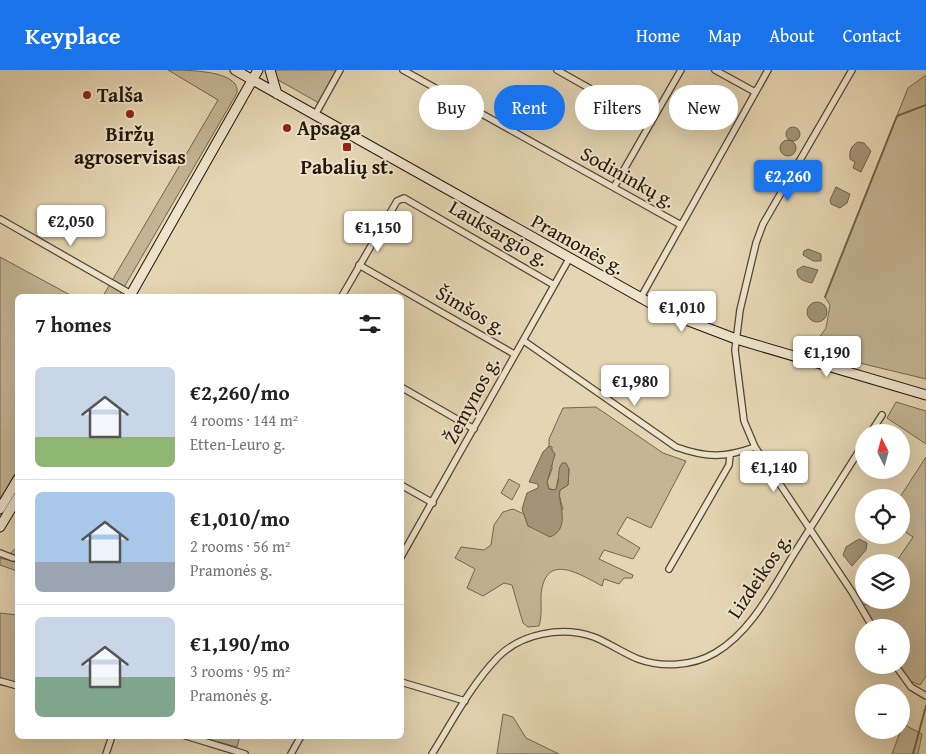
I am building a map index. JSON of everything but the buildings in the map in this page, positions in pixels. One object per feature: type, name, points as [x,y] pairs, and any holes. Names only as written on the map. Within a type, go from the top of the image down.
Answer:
[{"type":"main road","name":"Pramonės g.","points":[[235,70],[640,299],[682,320],[736,339],[926,395]]},
{"type":"main road","points":[[131,294],[258,70]]},
{"type":"main road","points":[[270,70],[277,94]]},
{"type":"main road","points":[[0,509],[15,484]]},
{"type":"main road","points":[[0,527],[15,502]]},
{"type":"street","points":[[315,115],[340,70]]},
{"type":"street","name":"Sodininkų g.","points":[[402,70],[681,225]]},
{"type":"street","points":[[556,70],[583,85]]},
{"type":"street","points":[[659,109],[681,70]]},
{"type":"street","points":[[715,70],[755,92]]},
{"type":"street","points":[[640,299],[768,70]]},
{"type":"street","points":[[852,70],[763,224],[750,269],[736,339],[744,420],[755,447],[810,528],[867,619]]},
{"type":"street","points":[[614,187],[647,130]]},
{"type":"street","name":"Lauksargio g.","points":[[359,265],[400,198],[409,199],[554,284]]},
{"type":"street","points":[[0,219],[128,294]]},
{"type":"street","name":"Žemynos g.","points":[[404,553],[569,259]]},
{"type":"street","points":[[343,294],[359,265]]},
{"type":"street","name":"Šimšos g.","points":[[359,265],[514,354]]},
{"type":"street","points":[[524,341],[676,447],[705,455],[730,456],[755,447]]},
{"type":"street","points":[[404,389],[474,429]]},
{"type":"street","points":[[876,424],[882,415]]},
{"type":"street","points":[[669,569],[729,465],[730,456]]},
{"type":"street","name":"Lizdeikos g.","points":[[432,754],[465,701],[499,656],[517,643],[537,635],[552,632],[575,633],[594,637],[640,660],[663,664],[689,662],[715,653],[741,632],[756,614],[855,458]]},
{"type":"street","points":[[404,487],[433,504]]},
{"type":"street","points":[[0,553],[13,558]]},
{"type":"street","points":[[902,674],[911,687],[926,696]]},
{"type":"street","points":[[0,681],[15,685]]},
{"type":"street","points":[[404,683],[465,701]]},
{"type":"street","points":[[106,754],[111,739]]},
{"type":"street","points":[[196,739],[245,754]]},
{"type":"street","points":[[291,754],[299,739]]},
{"type":"shaded area","points":[[168,70],[199,71],[222,76],[236,85],[237,93],[120,294],[104,294],[218,100]]},
{"type":"shaded area","points":[[274,70],[336,70],[319,103],[280,81],[276,78]]},
{"type":"shaded area","points":[[926,75],[926,379],[810,351],[826,328],[830,305],[825,297],[908,88]]},
{"type":"shaded area","points":[[790,127],[796,127],[800,134],[796,141],[790,141],[786,137],[786,131]]},
{"type":"shaded area","points":[[788,140],[794,142],[796,148],[794,154],[788,156],[782,154],[780,148],[782,142]]},
{"type":"shaded area","points":[[858,142],[864,143],[871,151],[861,172],[853,168],[855,162],[850,159],[851,149]]},
{"type":"shaded area","points":[[836,187],[850,194],[847,203],[840,208],[831,204],[830,200]]},
{"type":"shaded area","points":[[808,249],[821,254],[821,261],[813,261],[803,255],[804,251]]},
{"type":"shaded area","points":[[0,257],[68,294],[15,294],[15,474],[0,500]]},
{"type":"shaded area","points":[[803,266],[818,270],[812,283],[804,281],[798,276],[797,270]]},
{"type":"shaded area","points":[[813,302],[821,302],[827,308],[827,316],[821,322],[813,322],[807,316],[807,308]]},
{"type":"shaded area","points":[[896,402],[926,411],[926,444],[910,433],[910,424],[896,424],[887,418]]},
{"type":"shaded area","points":[[596,407],[663,453],[686,461],[651,528],[627,517],[617,534],[640,548],[633,559],[604,550],[599,559],[633,575],[632,578],[624,578],[619,584],[604,579],[602,586],[573,572],[556,570],[549,574],[544,582],[541,595],[539,626],[528,627],[523,623],[512,585],[504,583],[483,596],[467,588],[475,569],[455,558],[461,547],[484,550],[491,545],[494,525],[503,512],[513,509],[524,514],[528,526],[563,509],[559,495],[560,490],[568,485],[569,469],[558,479],[556,490],[549,489],[547,482],[552,469],[552,447],[549,446],[549,439],[563,408]]},
{"type":"shaded area","points":[[549,446],[555,454],[547,482],[549,489],[555,490],[557,487],[559,469],[562,463],[566,463],[569,469],[568,485],[560,490],[562,522],[557,533],[550,537],[528,526],[522,509],[527,493],[538,488],[538,484],[529,482],[543,452]]},
{"type":"shaded area","points":[[926,457],[926,676],[920,685],[910,681],[905,674],[910,674],[910,619],[872,619],[866,609],[910,609],[910,554],[901,554],[913,537],[910,535],[910,489],[905,489]]},
{"type":"shaded area","points":[[509,479],[520,485],[512,500],[501,493]]},
{"type":"shaded area","points":[[855,541],[855,544],[867,544],[866,550],[862,554],[855,554],[855,563],[852,566],[843,555],[846,547]]},
{"type":"shaded area","points":[[15,549],[15,570],[0,565],[0,558],[9,560],[11,553]]},
{"type":"shaded area","points":[[0,613],[15,615],[15,682],[0,678]]},
{"type":"shaded area","points":[[503,714],[513,717],[526,738],[559,754],[497,754]]},
{"type":"shaded area","points":[[910,728],[922,734],[918,754],[892,754],[898,739],[910,739]]},
{"type":"shaded area","points":[[208,739],[239,739],[237,747]]},
{"type":"waterway","points":[[825,297],[897,116],[926,105]]},
{"type":"waterway","points":[[913,754],[926,706]]},
{"type":"place","name":"Talša","points":[[87,95]]},
{"type":"place","name":"Biržų agroservisas","points":[[130,114]]},
{"type":"place","name":"Apsaga","points":[[287,128]]},
{"type":"place","name":"Pabalių st.","points":[[347,147]]}]
